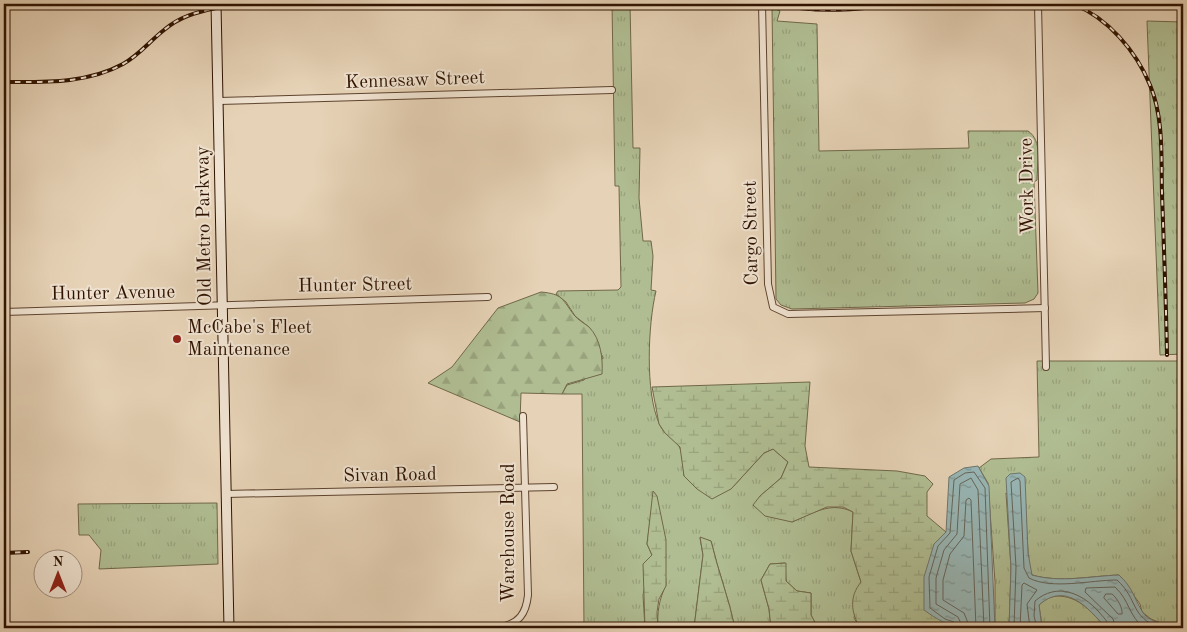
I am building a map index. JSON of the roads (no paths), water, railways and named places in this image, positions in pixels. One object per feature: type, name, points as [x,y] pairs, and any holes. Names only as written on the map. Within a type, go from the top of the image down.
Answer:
[{"type":"street","name":"Old Metro Parkway","points":[[216,4],[229,628]]},
{"type":"street","name":"Cargo Street","points":[[762,4],[768,284],[774,307],[788,314],[1045,308]]},
{"type":"street","name":"Work Drive","points":[[1038,4],[1046,367]]},
{"type":"street","name":"Kennesaw Street","points":[[219,101],[612,90]]},
{"type":"street","name":"Hunter Street","points":[[222,304],[488,297]]},
{"type":"street","name":"Hunter Avenue","points":[[4,312],[222,304]]},
{"type":"street","name":"Warehouse Road","points":[[72,628],[501,627],[511,625],[525,612],[528,595],[523,416]]},
{"type":"street","name":"Sivan Road","points":[[226,494],[554,487]]},
{"type":"water","points":[[978,466],[989,486],[995,628],[950,625],[924,610],[924,577],[934,544],[946,532],[949,477],[964,468]]},
{"type":"water","points":[[1020,473],[1025,477],[1028,553],[1032,575],[1064,579],[1119,575],[1130,588],[1144,614],[1156,622],[1173,628],[1106,628],[1076,600],[1067,596],[1058,596],[1049,598],[1039,605],[1042,628],[1009,628],[1011,568],[1006,478],[1010,474]]},
{"type":"railway","points":[[4,82],[65,80],[109,71],[129,60],[176,22],[188,16],[216,8],[332,4]]},
{"type":"railway","points":[[776,4],[824,10],[903,4]]},
{"type":"railway","points":[[1073,4],[1098,18],[1129,48],[1150,85],[1158,111],[1161,139],[1167,355]]},
{"type":"railway","points":[[322,8],[402,8]]},
{"type":"railway","points":[[4,553],[28,552]]},
{"type":"place","name":"McCabe's Fleet Maintenance","points":[[177,339]]}]
